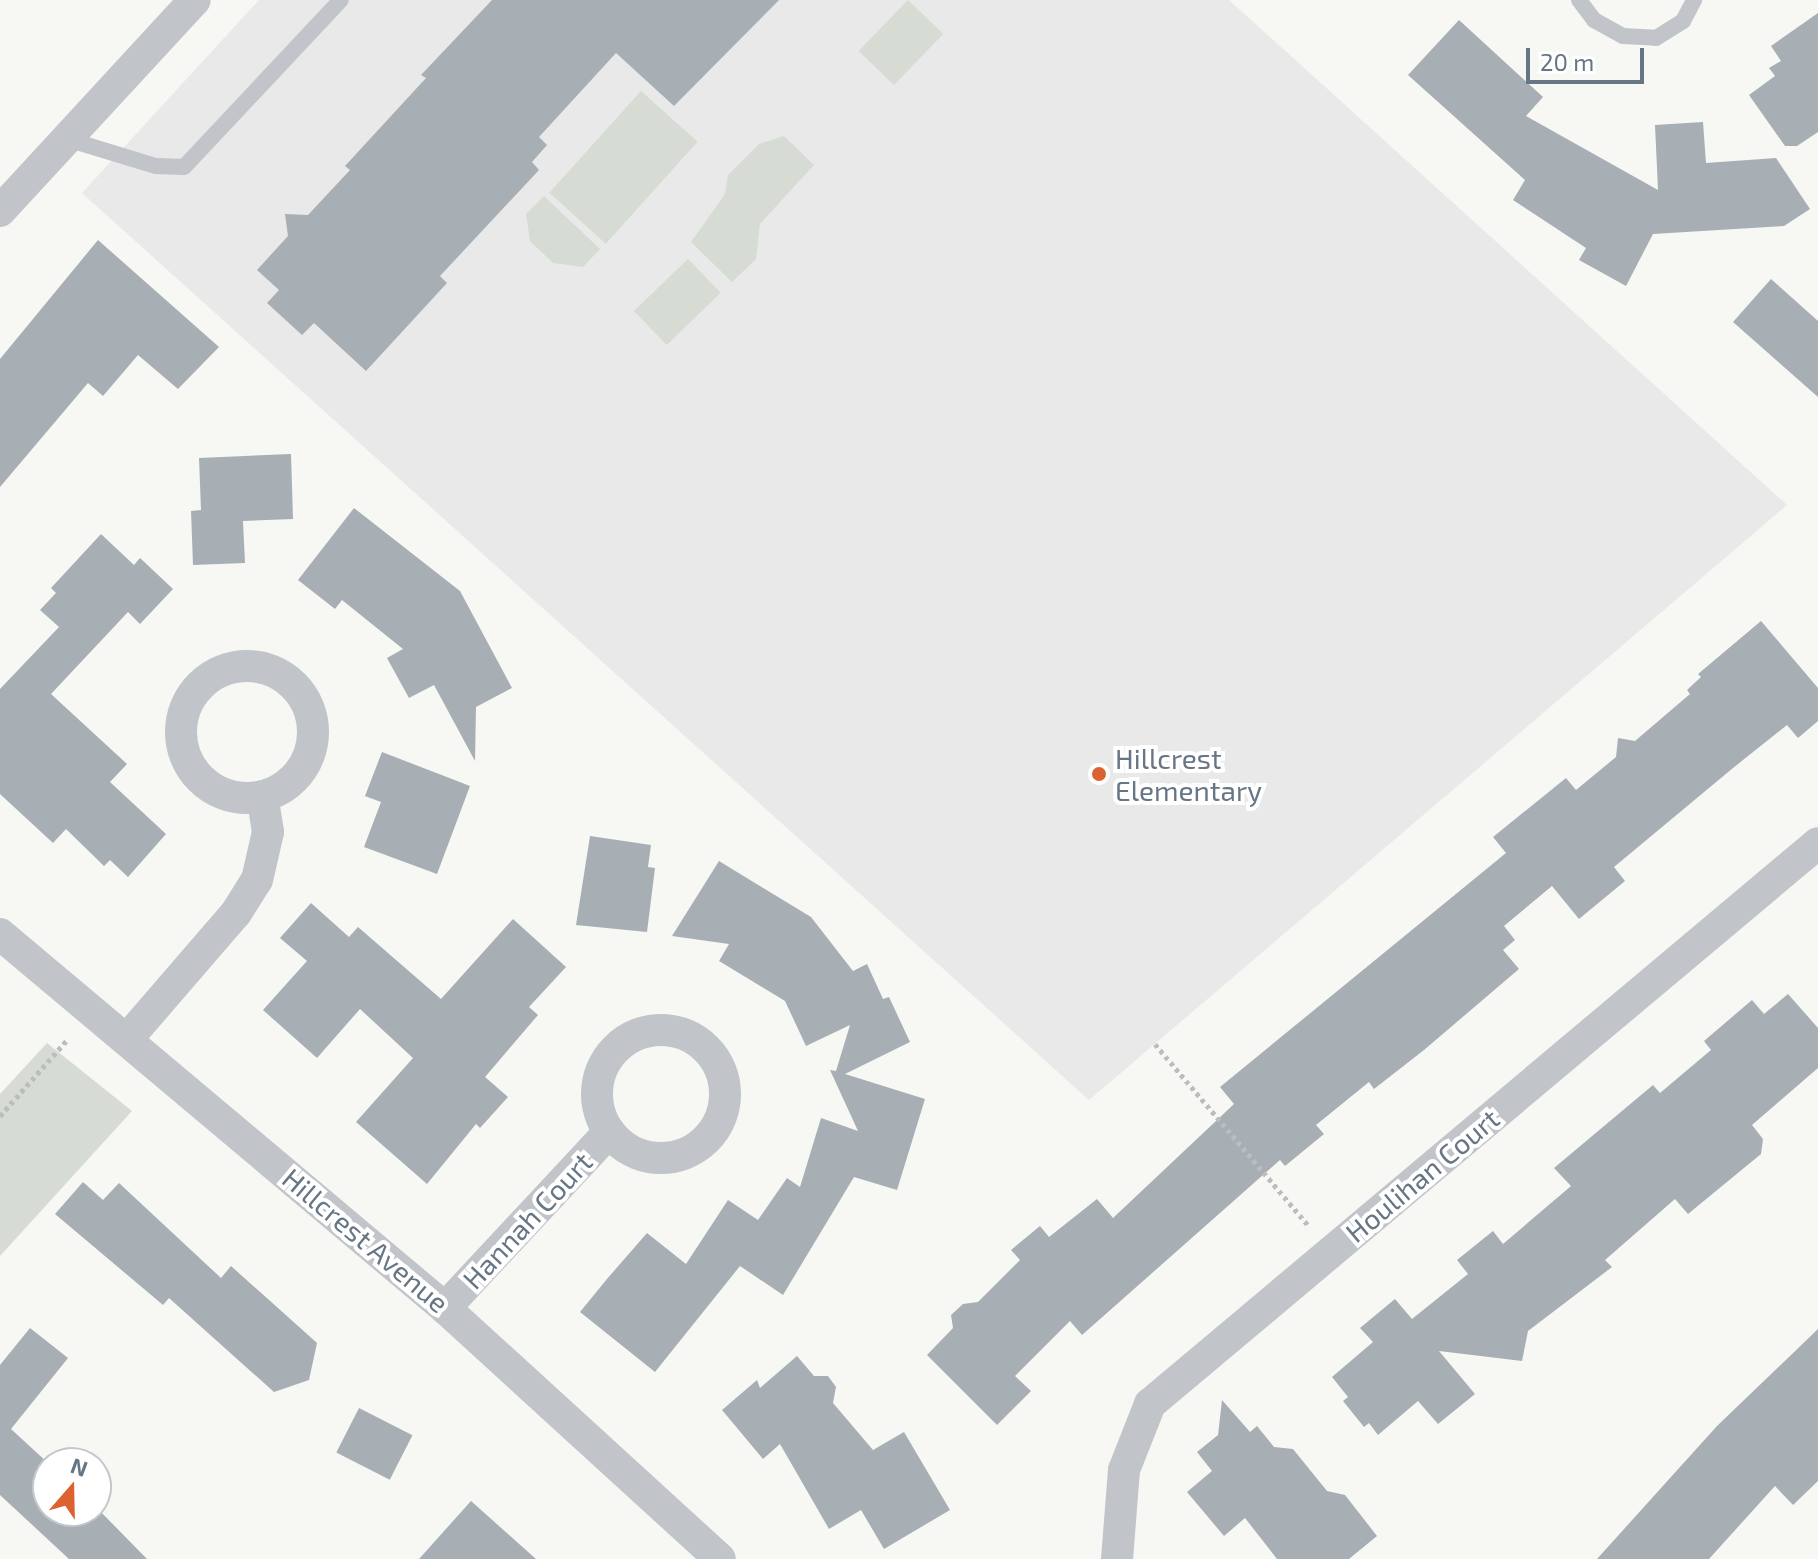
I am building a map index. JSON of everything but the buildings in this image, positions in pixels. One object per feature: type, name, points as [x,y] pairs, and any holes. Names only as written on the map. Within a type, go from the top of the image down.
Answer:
[{"type":"street","points":[[0,211],[195,0]]},
{"type":"street","points":[[266,668],[301,693],[310,712],[313,734],[304,764],[282,788],[262,796],[218,792],[187,762],[181,718],[203,680],[223,669],[266,668]]},
{"type":"street","points":[[128,1038],[236,913],[257,880],[268,832],[262,796]]},
{"type":"street","name":"Houlihan Court","points":[[1117,1559],[1124,1470],[1150,1404],[1818,843]]},
{"type":"street","name":"Hillcrest Avenue","points":[[0,934],[128,1038],[445,1308],[720,1559]]},
{"type":"street","name":"Hannah Court","points":[[654,1030],[697,1041],[713,1056],[724,1084],[723,1114],[699,1147],[681,1156],[651,1157],[623,1146],[609,1132],[599,1112],[597,1090],[614,1049],[654,1030]]},
{"type":"street","name":"Hannah Court","points":[[445,1308],[609,1132]]},
{"type":"lane","points":[[67,139],[156,166],[184,167],[341,0]]},
{"type":"lane","points":[[1579,0],[1594,20],[1623,36],[1656,38],[1683,21],[1694,0]]},
{"type":"path","points":[[0,1116],[94,1010]]},
{"type":"path","points":[[1155,1044],[1331,1252]]},
{"type":"shaded area","name":"Hillcrest Elementary","points":[[259,0],[1229,0],[1787,505],[1089,1100],[82,193]]},
{"type":"shaded area","points":[[908,0],[943,34],[894,85],[859,51]]},
{"type":"shaded area","points":[[641,91],[697,142],[606,244],[549,193]]},
{"type":"shaded area","points":[[784,136],[814,165],[760,224],[756,259],[732,282],[691,242],[725,194],[728,175],[759,144]]},
{"type":"shaded area","points":[[544,196],[600,249],[583,267],[553,263],[530,241],[526,214]]},
{"type":"shaded area","points":[[688,259],[721,293],[667,345],[634,311]]},
{"type":"shaded area","points":[[47,1043],[132,1111],[0,1256],[0,1094]]},
{"type":"place","name":"Hillcrest Elementary","points":[[1099,774]]}]
